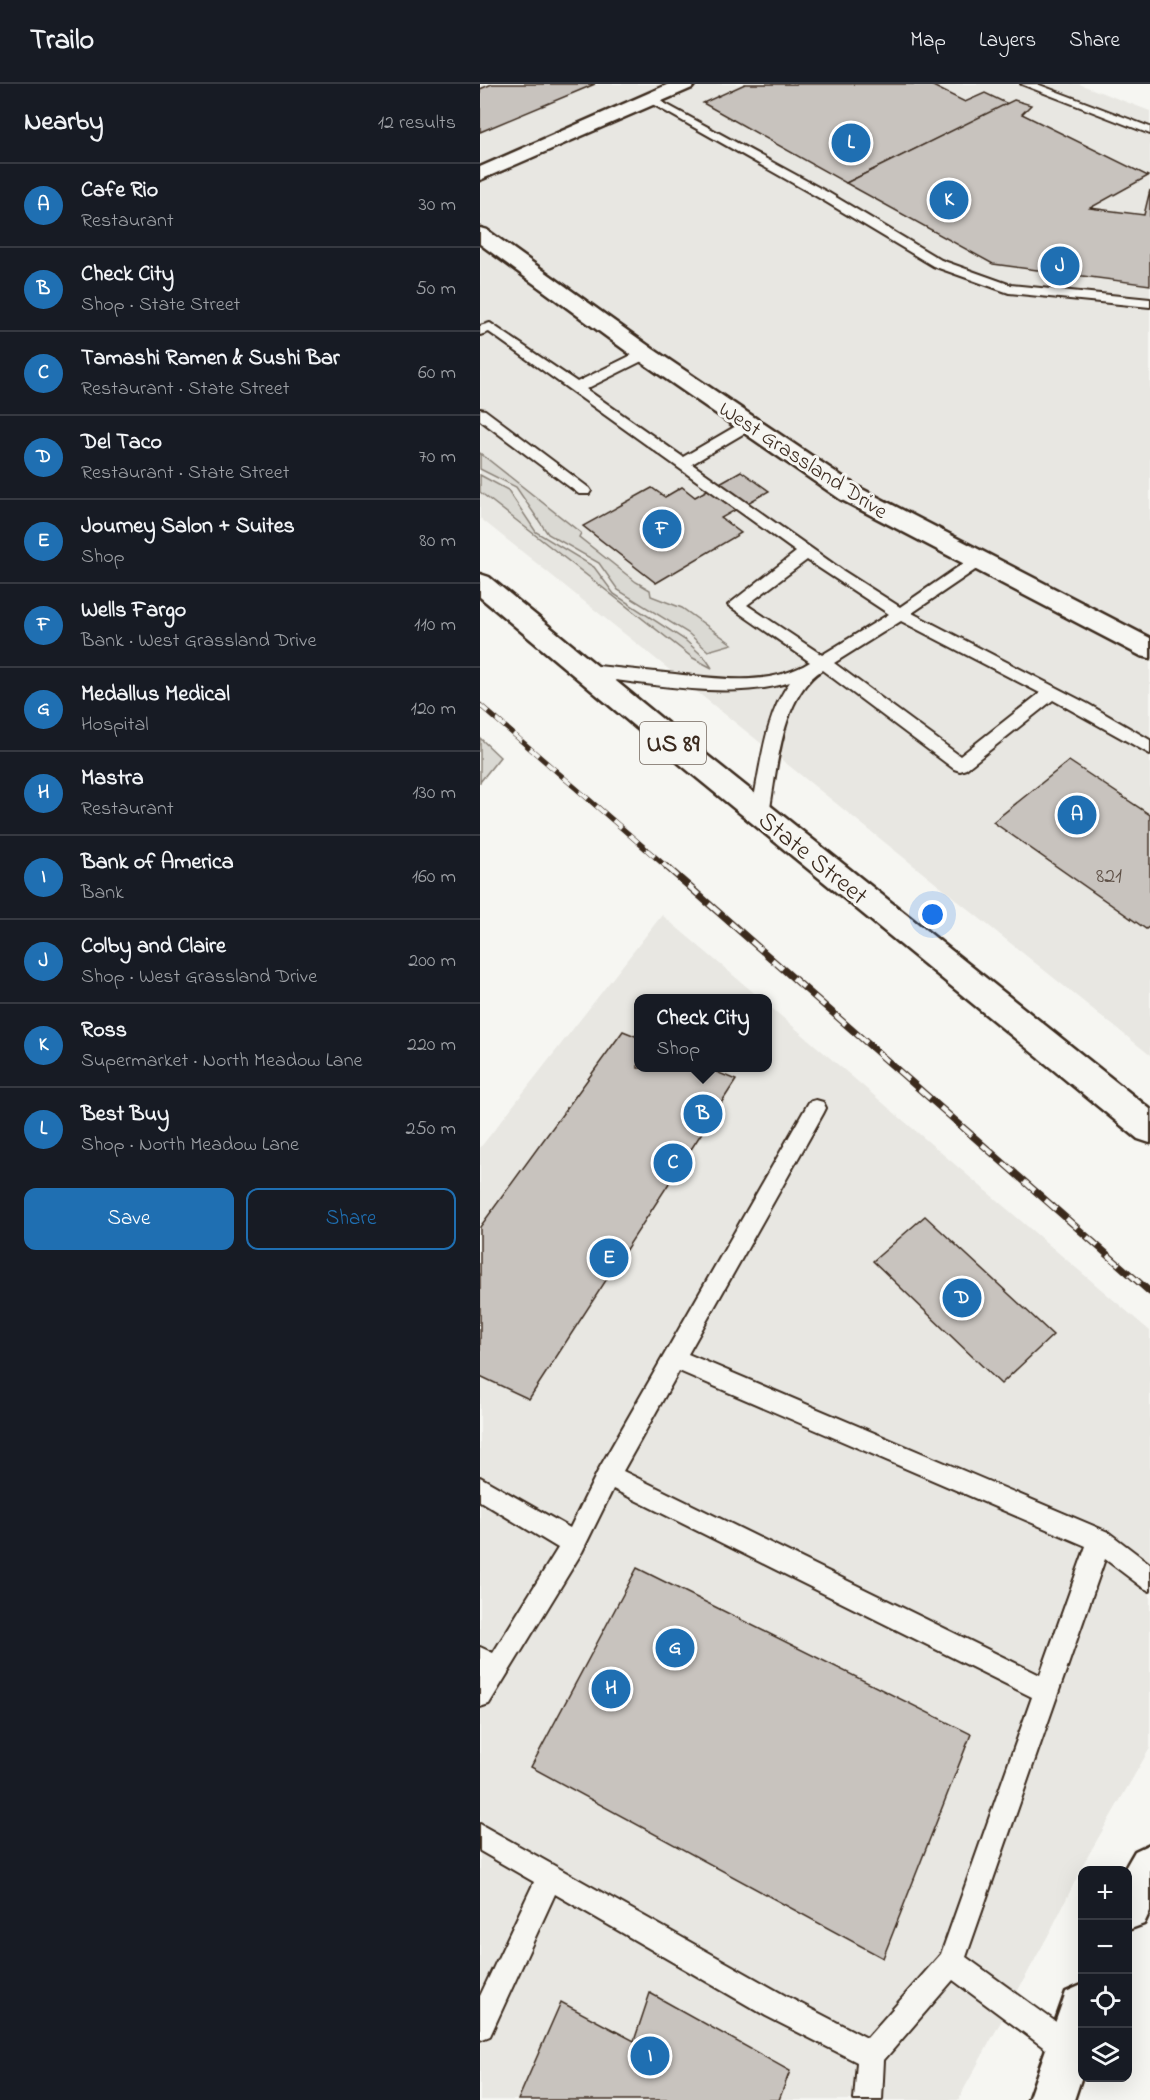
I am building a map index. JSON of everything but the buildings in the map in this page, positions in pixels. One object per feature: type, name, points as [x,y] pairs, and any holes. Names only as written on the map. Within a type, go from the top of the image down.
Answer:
[{"type":"street","points":[[480,174],[685,84]]},
{"type":"street","name":"West Grassland Drive","points":[[480,234],[645,354],[849,493],[1150,649]]},
{"type":"street","name":"State Street","points":[[480,583],[760,814],[1150,1129]]},
{"type":"street","points":[[1132,1900],[1150,1866]]},
{"type":"street","points":[[1051,2100],[1075,2028]]},
{"type":"lane","points":[[1027,84],[1150,131]]},
{"type":"lane","points":[[651,99],[825,196],[937,263],[1009,289],[1150,303]]},
{"type":"lane","points":[[480,332],[490,327],[807,552],[900,614],[1052,692],[1150,748]]},
{"type":"lane","points":[[576,388],[645,354]]},
{"type":"lane","points":[[480,414],[584,491]]},
{"type":"lane","points":[[682,464],[748,425]]},
{"type":"lane","points":[[807,552],[736,605],[815,667],[960,765],[1052,692]]},
{"type":"lane","points":[[588,671],[733,686],[766,684],[815,667],[900,614],[978,560]]},
{"type":"lane","points":[[760,814],[780,716],[787,698],[815,667]]},
{"type":"lane","points":[[480,1695],[489,1663],[574,1544],[609,1475],[816,1108]]},
{"type":"lane","points":[[674,1358],[1100,1540],[1150,1579]]},
{"type":"lane","points":[[609,1475],[1048,1692]]},
{"type":"lane","points":[[480,1488],[574,1544]]},
{"type":"lane","points":[[868,2100],[872,2055],[951,1962],[1100,1540]]},
{"type":"lane","points":[[480,1837],[776,2006],[872,2055]]},
{"type":"lane","points":[[480,2026],[550,1877]]},
{"type":"lane","points":[[951,1962],[1075,2028]]},
{"type":"shaded area","points":[[480,84],[1079,84],[1150,111],[1150,1055],[480,518]]},
{"type":"shaded area","points":[[480,453],[581,533],[579,537],[636,582],[650,590],[651,596],[682,608],[732,644],[708,651],[688,633],[618,590],[599,563],[548,534],[516,487],[480,469]]},
{"type":"shaded area","points":[[480,475],[508,490],[536,532],[594,567],[614,594],[685,640],[706,659],[712,668],[693,658],[480,492]]},
{"type":"shaded area","points":[[480,738],[500,757],[480,782]]},
{"type":"shaded area","points":[[662,915],[755,994],[634,994],[634,1072],[772,1072],[772,1008],[1150,1331],[1150,1748],[1083,1866],[1078,1866],[1078,1875],[1051,1930],[958,2100],[480,2100],[480,1148]]},
{"type":"railway","points":[[480,705],[669,869]]},
{"type":"railway","points":[[667,867],[1150,1292]]},
{"type":"place","name":"Best Buy","points":[[851,143]]},
{"type":"place","name":"Ross","points":[[949,200]]},
{"type":"place","name":"Colby and Claire","points":[[1060,266]]},
{"type":"place","name":"Wells Fargo","points":[[662,529]]},
{"type":"place","name":"Cafe Rio","points":[[1077,815]]},
{"type":"place","name":"Check City","points":[[703,1114]]},
{"type":"place","name":"Tamashi Ramen & Sushi Bar","points":[[673,1163]]},
{"type":"place","name":"Journey Salon + Suites","points":[[609,1258]]},
{"type":"place","name":"Del Taco","points":[[962,1298]]},
{"type":"place","name":"Medallus Medical","points":[[675,1648]]},
{"type":"place","name":"Mastra","points":[[611,1689]]},
{"type":"place","name":"Bank of America","points":[[650,2056]]}]
